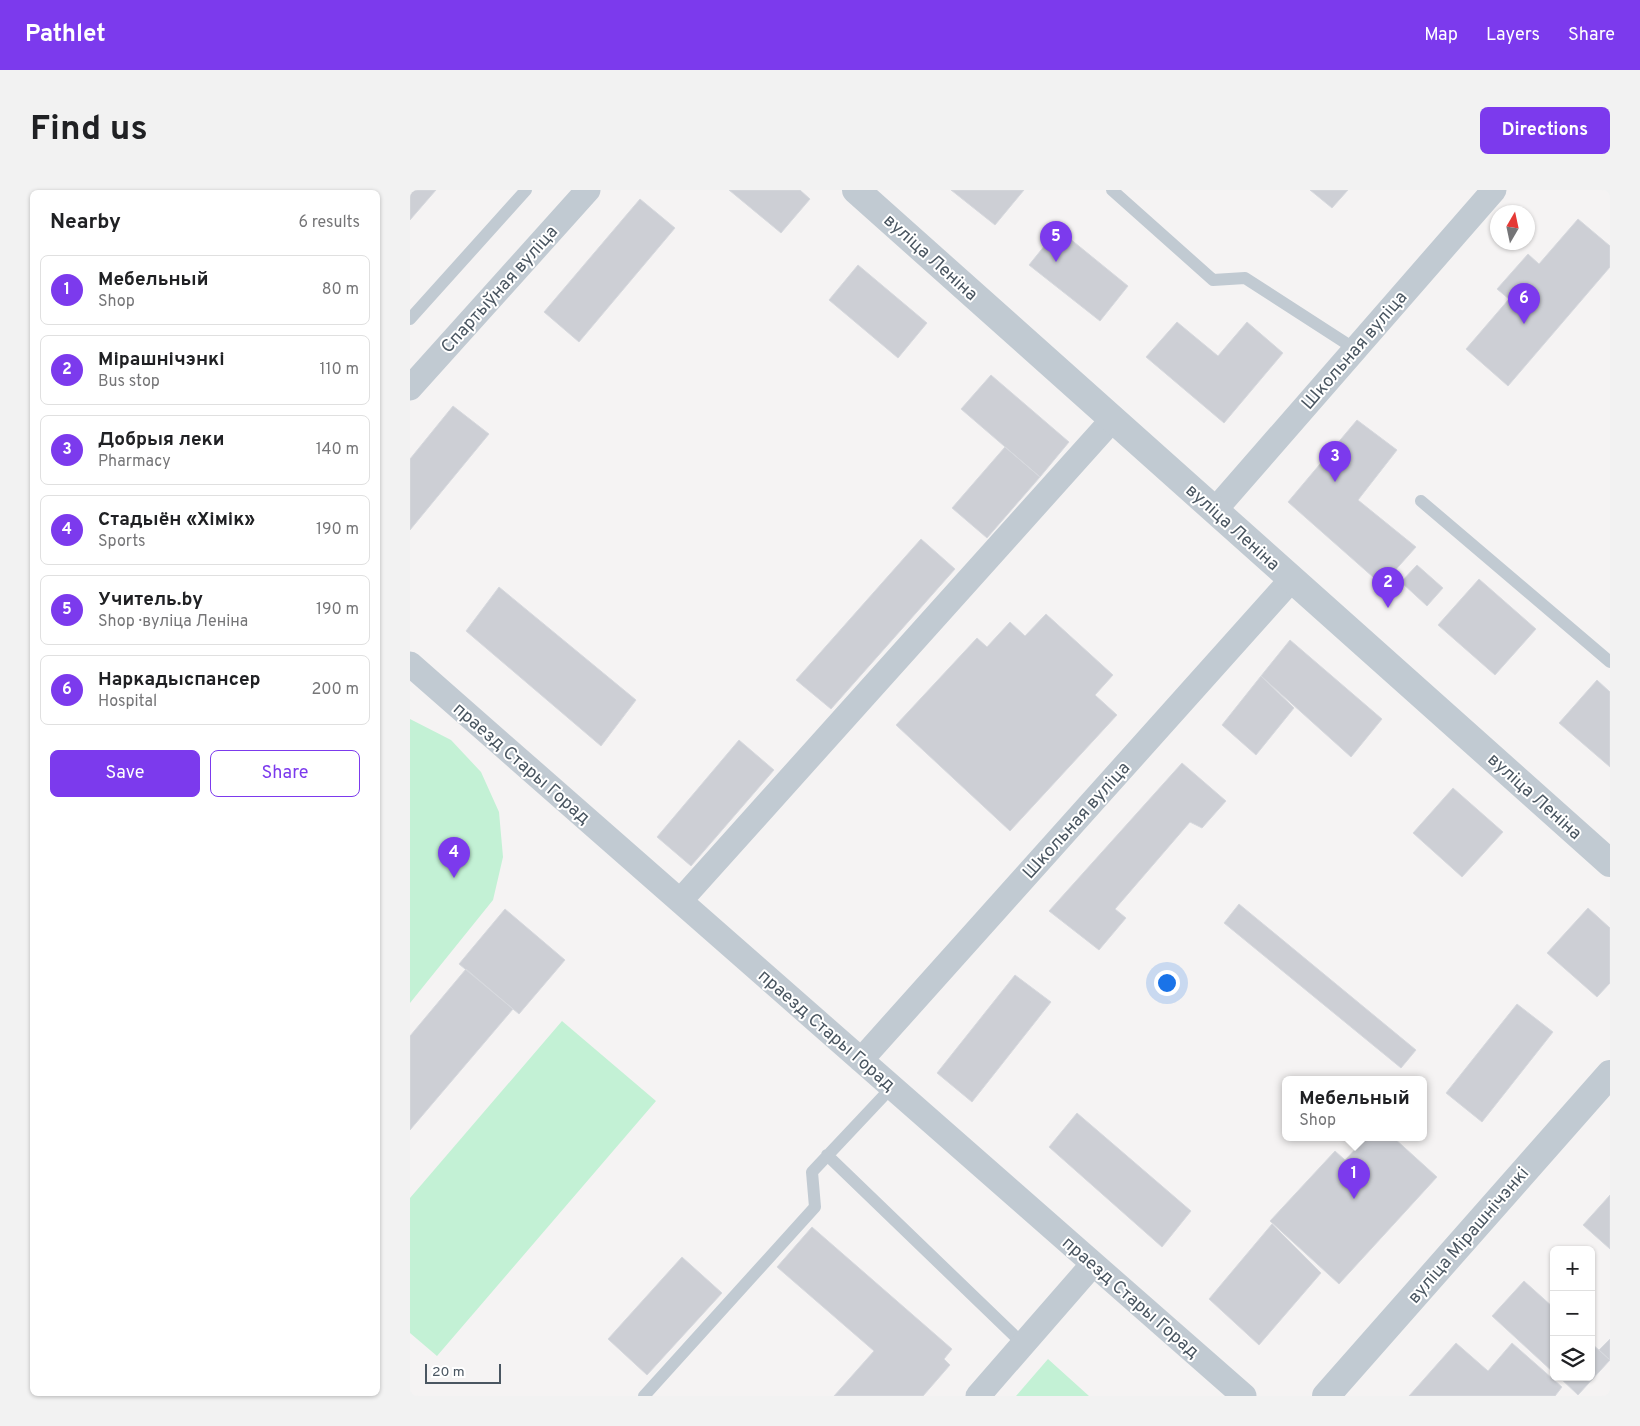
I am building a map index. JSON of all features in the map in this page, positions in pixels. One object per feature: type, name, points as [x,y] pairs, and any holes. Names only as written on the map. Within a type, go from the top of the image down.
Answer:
[{"type":"street","name":"Спартыўная вуліца","points":[[410,388],[588,190]]},
{"type":"street","name":"вуліца Леніна","points":[[856,190],[1610,863]]},
{"type":"street","name":"Школьная вуліца","points":[[1215,510],[1494,190]]},
{"type":"street","points":[[680,901],[1113,420]]},
{"type":"street","name":"Школьная вуліца","points":[[861,1060],[1292,579]]},
{"type":"street","name":"праезд Стары Горад","points":[[410,664],[1244,1396]]},
{"type":"street","name":"вуліца Мірашнічэнкі","points":[[1326,1396],[1610,1074]]},
{"type":"street","points":[[978,1396],[1093,1264]]},
{"type":"lane","points":[[410,319],[526,190]]},
{"type":"lane","points":[[1112,190],[1213,280],[1245,278],[1355,349]]},
{"type":"lane","points":[[1421,501],[1610,662]]},
{"type":"lane","points":[[644,1396],[815,1206],[812,1172],[892,1087]]},
{"type":"lane","points":[[827,1155],[1024,1344]]},
{"type":"green space","points":[[410,719],[451,740],[481,772],[499,812],[503,857],[493,900],[410,1003]]},
{"type":"green space","points":[[562,1021],[656,1101],[437,1356],[410,1333],[410,1198]]},
{"type":"green space","points":[[1048,1359],[1089,1396],[1016,1396]]},
{"type":"building","points":[[410,190],[436,190],[410,220]]},
{"type":"building","points":[[729,190],[800,190],[810,199],[781,233]]},
{"type":"building","points":[[951,190],[1024,190],[995,225]]},
{"type":"building","points":[[1310,190],[1348,190],[1332,208]]},
{"type":"building","points":[[640,199],[675,228],[579,342],[544,312]]},
{"type":"building","points":[[1578,219],[1610,246],[1610,267],[1508,386],[1466,349],[1509,299],[1497,289],[1528,254],[1539,264]]},
{"type":"building","points":[[1058,229],[1128,286],[1100,321],[1029,265]]},
{"type":"building","points":[[858,265],[927,323],[898,358],[829,300]]},
{"type":"building","points":[[1177,322],[1218,356],[1247,322],[1283,353],[1224,423],[1146,357]]},
{"type":"building","points":[[991,375],[1069,442],[1040,477],[961,409]]},
{"type":"building","points":[[453,406],[489,434],[410,530],[410,459]]},
{"type":"building","points":[[1357,420],[1397,450],[1358,500],[1416,547],[1382,585],[1288,502]]},
{"type":"building","points":[[1005,447],[1040,477],[987,538],[952,508]]},
{"type":"building","points":[[921,539],[955,569],[831,709],[796,680]]},
{"type":"building","points":[[1417,565],[1443,588],[1427,606],[1401,582]]},
{"type":"building","points":[[1479,579],[1536,629],[1495,675],[1438,625]]},
{"type":"building","points":[[499,587],[636,700],[601,746],[466,631]]},
{"type":"building","points":[[1046,614],[1113,675],[1095,695],[1117,715],[1010,831],[896,725],[977,638],[987,647],[1010,622],[1025,636]]},
{"type":"building","points":[[1290,640],[1382,719],[1351,757],[1261,676]]},
{"type":"building","points":[[1261,676],[1294,708],[1256,755],[1222,725]]},
{"type":"building","points":[[1597,680],[1610,692],[1610,767],[1559,723]]},
{"type":"building","points":[[739,740],[774,770],[691,866],[657,837]]},
{"type":"building","points":[[1182,763],[1226,801],[1202,828],[1190,822],[1115,909],[1126,918],[1099,950],[1049,911]]},
{"type":"building","points":[[1453,788],[1503,832],[1462,877],[1413,833]]},
{"type":"building","points":[[1239,904],[1416,1050],[1401,1068],[1224,923]]},
{"type":"building","points":[[1588,908],[1610,928],[1610,983],[1597,997],[1547,953]]},
{"type":"building","points":[[505,909],[565,960],[519,1014],[459,964]]},
{"type":"building","points":[[466,969],[513,1009],[410,1130],[410,1036]]},
{"type":"building","points":[[1015,975],[1051,1002],[972,1102],[937,1073]]},
{"type":"building","points":[[1517,1004],[1553,1032],[1482,1122],[1446,1093]]},
{"type":"building","points":[[1077,1113],[1191,1211],[1162,1247],[1049,1147]]},
{"type":"building","points":[[1363,1141],[1397,1141],[1437,1177],[1339,1284],[1270,1221],[1335,1151],[1345,1160]]},
{"type":"building","points":[[1610,1195],[1610,1249],[1583,1225]]},
{"type":"building","points":[[1272,1224],[1321,1273],[1259,1345],[1209,1299]]},
{"type":"building","points":[[812,1227],[952,1349],[944,1359],[950,1365],[923,1396],[834,1396],[874,1351],[777,1267]]},
{"type":"building","points":[[682,1257],[722,1293],[647,1375],[608,1339]]},
{"type":"building","points":[[1524,1281],[1550,1304],[1550,1369],[1492,1316]]},
{"type":"building","points":[[1610,1339],[1610,1360],[1599,1350]]},
{"type":"building","points":[[1456,1343],[1488,1371],[1512,1343],[1550,1376],[1550,1381],[1555,1381],[1562,1387],[1555,1396],[1409,1396]]},
{"type":"building","points":[[1595,1347],[1610,1360],[1595,1376]]},
{"type":"building","points":[[1563,1381],[1591,1381],[1578,1395]]},
{"type":"place","name":"Учитель.by","points":[[1056,262]]},
{"type":"place","name":"Наркадыспансер","points":[[1524,324]]},
{"type":"place","name":"Добрыя леки","points":[[1335,482]]},
{"type":"place","name":"Мірашнічэнкі","points":[[1388,608]]},
{"type":"place","name":"Стадыён «Хімік»","points":[[454,878]]},
{"type":"place","name":"Мебельный","points":[[1354,1199]]}]
